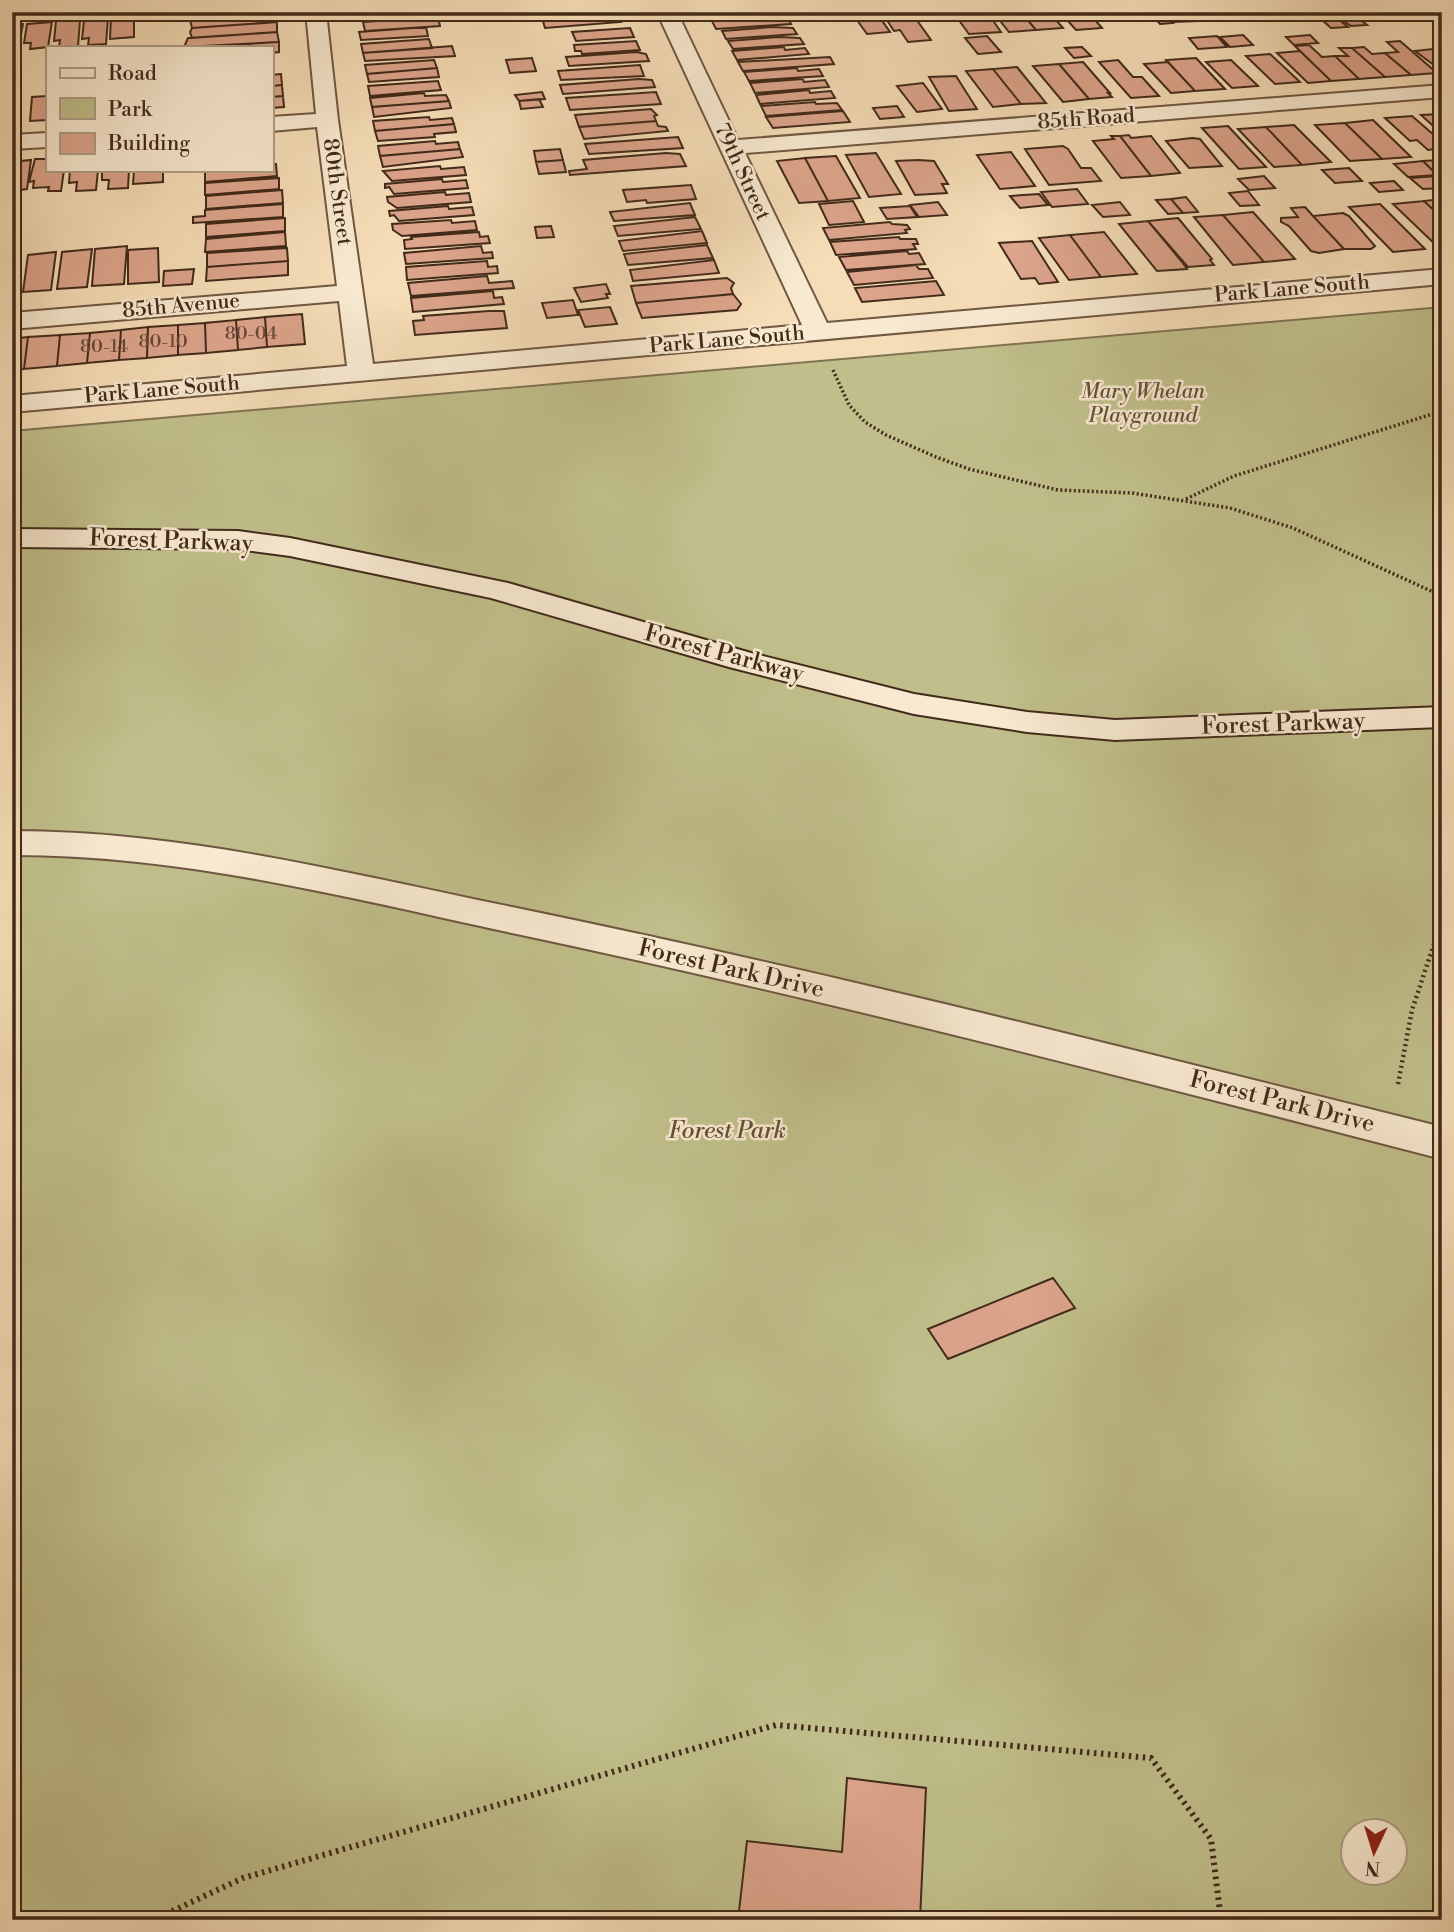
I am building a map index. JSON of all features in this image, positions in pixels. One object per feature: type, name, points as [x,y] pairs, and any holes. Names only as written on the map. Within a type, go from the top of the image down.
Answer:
[{"type":"street","name":"80th Street","points":[[316,12],[327,120],[361,372]]},
{"type":"street","name":"79th Street","points":[[667,12],[818,332]]},
{"type":"street","name":"85th Road","points":[[730,147],[1442,91]]},
{"type":"street","points":[[273,124],[327,120]]},
{"type":"street","points":[[12,142],[46,140]]},
{"type":"street","name":"Park Lane South","points":[[12,404],[1442,276]]},
{"type":"street","name":"85th Avenue","points":[[12,321],[351,292]]},
{"type":"street","name":"Forest Parkway","points":[[12,538],[237,540],[290,547],[497,590],[740,660],[914,704],[1027,722],[1115,730],[1442,717]]},
{"type":"street","name":"Forest Park Drive","points":[[12,843],[164,849],[553,928],[1036,1040],[1442,1143]]},
{"type":"path","points":[[830,362],[849,405],[865,422],[895,440],[936,457],[969,469],[1058,490],[1132,493],[1230,508],[1293,528],[1442,596]]},
{"type":"path","points":[[1185,500],[1234,476],[1442,411]]},
{"type":"path","points":[[1396,1095],[1412,1010],[1442,920]]},
{"type":"path","points":[[153,1920],[243,1878],[776,1725],[1151,1758],[1211,1839],[1221,1920]]},
{"type":"green space","name":"Forest Park","points":[[1442,307],[1442,1920],[12,1920],[12,431]]},
{"type":"building","points":[[142,12],[168,12],[168,19],[142,21]]},
{"type":"building","points":[[192,12],[271,12],[192,18]]},
{"type":"building","points":[[276,12],[277,22],[192,28],[190,20]]},
{"type":"building","points":[[362,12],[437,12],[438,17],[363,22]]},
{"type":"building","points":[[540,12],[614,12],[614,13],[542,18]]},
{"type":"building","points":[[813,12],[836,12],[841,19],[819,21]]},
{"type":"building","points":[[876,12],[890,32],[867,34],[852,13]]},
{"type":"building","points":[[911,12],[931,40],[908,42],[900,30],[894,31],[883,14]]},
{"type":"building","points":[[953,12],[987,12],[1001,32],[969,34]]},
{"type":"building","points":[[993,12],[1021,12],[1036,30],[1009,32]]},
{"type":"building","points":[[1021,12],[1049,12],[1063,28],[1036,30]]},
{"type":"building","points":[[1060,12],[1088,12],[1102,28],[1076,30]]},
{"type":"building","points":[[1088,12],[1113,12],[1119,19],[1095,21]]},
{"type":"building","points":[[1135,12],[1162,12],[1173,23],[1160,24],[1155,18],[1140,18]]},
{"type":"building","points":[[1162,12],[1188,12],[1197,21],[1172,22]]},
{"type":"building","points":[[1200,12],[1229,12],[1235,18],[1208,20]]},
{"type":"building","points":[[1229,12],[1257,12],[1262,17],[1235,18]]},
{"type":"building","points":[[614,13],[621,22],[545,28],[542,18]]},
{"type":"building","points":[[134,14],[134,37],[110,39],[111,16]]},
{"type":"building","points":[[787,16],[791,24],[716,29],[712,21]]},
{"type":"building","points":[[1355,16],[1367,25],[1351,26],[1339,18]]},
{"type":"building","points":[[438,17],[440,26],[365,31],[363,22]]},
{"type":"building","points":[[108,18],[106,44],[88,45],[89,38],[82,39],[84,20]]},
{"type":"building","points":[[1337,18],[1348,27],[1331,28],[1321,19]]},
{"type":"building","points":[[80,20],[78,46],[59,46],[60,40],[54,41],[56,21]]},
{"type":"building","points":[[52,22],[48,46],[30,49],[31,43],[24,43],[27,24]]},
{"type":"building","points":[[277,22],[277,32],[192,38],[190,32],[192,28]]},
{"type":"building","points":[[12,24],[23,24],[18,50],[12,50]]},
{"type":"building","points":[[426,27],[428,36],[361,40],[359,32]]},
{"type":"building","points":[[630,28],[634,37],[576,41],[572,32]]},
{"type":"building","points":[[793,28],[797,34],[726,39],[722,31]]},
{"type":"building","points":[[277,32],[279,42],[184,46],[188,38]]},
{"type":"building","points":[[1243,35],[1253,45],[1230,47],[1220,37]]},
{"type":"building","points":[[1310,35],[1318,43],[1294,45],[1286,37]]},
{"type":"building","points":[[987,36],[1001,52],[978,54],[965,38]]},
{"type":"building","points":[[1217,36],[1227,47],[1198,49],[1189,38]]},
{"type":"building","points":[[800,38],[804,44],[733,49],[728,41]]},
{"type":"building","points":[[429,39],[432,48],[363,53],[361,44]]},
{"type":"building","points":[[636,41],[640,50],[582,54],[581,51],[575,51],[574,45]]},
{"type":"building","points":[[1400,41],[1437,73],[1411,75],[1385,53],[1398,52],[1387,42]]},
{"type":"building","points":[[279,42],[279,52],[273,53],[273,46],[217,46]]},
{"type":"building","points":[[1309,45],[1322,57],[1335,56],[1359,79],[1331,81],[1295,46]]},
{"type":"building","points":[[452,46],[455,56],[365,61],[363,53]]},
{"type":"building","points":[[784,47],[785,50],[805,48],[809,54],[737,60],[732,51]]},
{"type":"building","points":[[1082,47],[1091,56],[1074,58],[1065,48]]},
{"type":"building","points":[[1364,47],[1372,54],[1385,53],[1411,75],[1385,77],[1352,48]]},
{"type":"building","points":[[1339,48],[1352,48],[1385,77],[1359,79],[1335,56],[1348,56]]},
{"type":"building","points":[[1442,48],[1442,71],[1415,51]]},
{"type":"building","points":[[1300,51],[1331,81],[1308,83],[1277,53]]},
{"type":"building","points":[[637,52],[646,54],[649,61],[569,66],[566,57]]},
{"type":"building","points":[[1270,54],[1300,82],[1275,84],[1246,56]]},
{"type":"building","points":[[830,57],[834,64],[743,71],[738,62]]},
{"type":"building","points":[[532,58],[536,71],[510,73],[506,60]]},
{"type":"building","points":[[1196,58],[1225,89],[1195,91],[1166,60]]},
{"type":"building","points":[[434,60],[437,68],[367,74],[365,65]]},
{"type":"building","points":[[1118,60],[1133,77],[1142,77],[1159,96],[1131,98],[1099,62]]},
{"type":"building","points":[[1231,60],[1258,86],[1232,88],[1206,62]]},
{"type":"building","points":[[1083,62],[1112,97],[1089,99],[1059,64]]},
{"type":"building","points":[[1168,62],[1195,91],[1171,93],[1144,64]]},
{"type":"building","points":[[1059,64],[1089,99],[1063,102],[1033,66]]},
{"type":"building","points":[[640,65],[644,76],[561,80],[558,71]]},
{"type":"building","points":[[1017,67],[1046,103],[1021,104],[993,69]]},
{"type":"building","points":[[437,68],[439,77],[369,82],[367,74]]},
{"type":"building","points":[[797,68],[798,71],[819,69],[823,76],[749,81],[744,72]]},
{"type":"building","points":[[993,69],[1021,104],[993,107],[966,71]]},
{"type":"building","points":[[281,74],[282,85],[273,86],[273,75]]},
{"type":"building","points":[[956,76],[977,109],[949,111],[929,77]]},
{"type":"building","points":[[803,79],[804,82],[825,80],[829,87],[755,93],[750,83]]},
{"type":"building","points":[[652,80],[655,87],[563,94],[560,85]]},
{"type":"building","points":[[438,81],[441,90],[370,96],[368,86]]},
{"type":"building","points":[[923,83],[942,109],[917,112],[897,86]]},
{"type":"building","points":[[282,85],[283,96],[273,97],[273,86]]},
{"type":"building","points":[[809,90],[810,93],[831,91],[835,98],[760,104],[756,95]]},
{"type":"building","points":[[542,92],[545,99],[519,101],[515,95]]},
{"type":"building","points":[[656,92],[661,104],[570,110],[566,98]]},
{"type":"building","points":[[424,93],[425,96],[446,95],[449,101],[372,107],[370,98]]},
{"type":"building","points":[[46,96],[46,120],[30,121],[32,97]]},
{"type":"building","points":[[283,96],[284,107],[273,108],[273,97]]},
{"type":"building","points":[[539,99],[543,107],[521,109],[519,101]]},
{"type":"building","points":[[449,101],[451,108],[374,117],[372,107]]},
{"type":"building","points":[[837,103],[842,110],[766,116],[761,106]]},
{"type":"building","points":[[897,106],[904,117],[880,119],[873,108]]},
{"type":"building","points":[[651,109],[657,115],[654,116],[656,121],[579,127],[575,115]]},
{"type":"building","points":[[843,111],[850,122],[773,128],[766,117]]},
{"type":"building","points":[[1442,114],[1442,134],[1421,115]]},
{"type":"building","points":[[1412,116],[1442,142],[1442,148],[1428,150],[1417,140],[1410,141],[1385,118]]},
{"type":"building","points":[[429,117],[430,120],[452,118],[454,124],[375,131],[373,121]]},
{"type":"building","points":[[1373,120],[1411,157],[1382,159],[1345,123]]},
{"type":"building","points":[[656,121],[658,126],[666,127],[668,131],[584,139],[579,127]]},
{"type":"building","points":[[1345,123],[1382,159],[1350,161],[1315,125]]},
{"type":"building","points":[[454,124],[456,132],[434,134],[435,137],[378,141],[375,131]]},
{"type":"building","points":[[1294,125],[1331,162],[1302,165],[1266,127]]},
{"type":"building","points":[[1228,126],[1266,167],[1239,169],[1202,128]]},
{"type":"building","points":[[1266,127],[1302,165],[1274,167],[1238,129]]},
{"type":"building","points":[[1129,135],[1131,138],[1151,136],[1180,173],[1151,176],[1120,136]]},
{"type":"building","points":[[1111,136],[1120,136],[1151,176],[1121,178],[1093,141],[1114,139]]},
{"type":"building","points":[[678,137],[683,148],[589,154],[585,144]]},
{"type":"building","points":[[1200,139],[1222,166],[1189,168],[1166,141]]},
{"type":"building","points":[[435,141],[436,144],[458,142],[460,149],[380,156],[378,146]]},
{"type":"building","points":[[1063,146],[1081,168],[1091,168],[1101,181],[1049,185],[1025,149]]},
{"type":"building","points":[[460,149],[463,157],[383,167],[380,156]]},
{"type":"building","points":[[560,149],[563,160],[536,162],[534,151]]},
{"type":"building","points":[[1011,152],[1035,186],[1000,189],[977,155]]},
{"type":"building","points":[[876,153],[901,194],[869,197],[846,155]]},
{"type":"building","points":[[680,154],[686,166],[570,175],[569,171],[587,169],[583,160]]},
{"type":"building","points":[[836,156],[860,198],[828,201],[805,158]]},
{"type":"building","points":[[805,158],[828,201],[799,203],[777,161]]},
{"type":"building","points":[[35,159],[46,159],[46,172],[64,172],[61,191],[48,191],[49,187],[33,188],[34,181],[29,182]]},
{"type":"building","points":[[31,160],[27,189],[12,191],[12,162]]},
{"type":"building","points":[[563,160],[566,172],[539,174],[536,162]]},
{"type":"building","points":[[1442,160],[1442,174],[1437,175],[1423,161]]},
{"type":"building","points":[[896,161],[934,161],[948,184],[942,184],[947,193],[915,195]]},
{"type":"building","points":[[1423,161],[1437,175],[1408,177],[1394,164]]},
{"type":"building","points":[[273,164],[276,164],[277,176],[205,182],[205,172],[273,172]]},
{"type":"building","points":[[440,166],[441,169],[464,167],[466,175],[392,181],[383,171]]},
{"type":"building","points":[[1349,168],[1362,181],[1335,183],[1322,170]]},
{"type":"building","points":[[70,172],[98,172],[96,190],[76,191],[77,182],[69,183]]},
{"type":"building","points":[[102,172],[129,172],[128,188],[108,189],[109,180],[102,180]]},
{"type":"building","points":[[134,172],[163,172],[163,182],[133,184]]},
{"type":"building","points":[[1264,176],[1275,188],[1249,190],[1238,179]]},
{"type":"building","points":[[1437,176],[1442,180],[1442,188],[1423,189],[1410,178]]},
{"type":"building","points":[[279,178],[279,189],[205,195],[205,183]]},
{"type":"building","points":[[442,179],[443,182],[466,180],[468,188],[394,194],[389,187],[385,188],[385,184]]},
{"type":"building","points":[[1394,181],[1403,190],[1379,192],[1370,183]]},
{"type":"building","points":[[691,185],[696,199],[627,202],[623,190]]},
{"type":"building","points":[[1077,189],[1088,204],[1052,207],[1041,192]]},
{"type":"building","points":[[282,190],[283,203],[206,209],[206,196]]},
{"type":"building","points":[[1248,191],[1259,205],[1240,206],[1229,193]]},
{"type":"building","points":[[445,192],[446,195],[469,193],[471,202],[397,208],[388,202],[387,197]]},
{"type":"building","points":[[1039,194],[1048,205],[1020,208],[1010,196]]},
{"type":"building","points":[[1186,197],[1198,212],[1183,213],[1171,199]]},
{"type":"building","points":[[1171,199],[1183,213],[1168,214],[1156,200]]},
{"type":"building","points":[[1442,199],[1442,218],[1424,201]]},
{"type":"building","points":[[853,201],[864,222],[829,225],[819,204]]},
{"type":"building","points":[[1424,201],[1442,218],[1442,248],[1393,204]]},
{"type":"building","points":[[938,202],[947,215],[919,217],[910,205]]},
{"type":"building","points":[[1120,202],[1130,215],[1103,217],[1092,205]]},
{"type":"building","points":[[690,203],[695,215],[614,221],[610,212]]},
{"type":"building","points":[[283,204],[283,217],[193,223],[193,217],[205,216],[205,210]]},
{"type":"building","points":[[1380,204],[1425,249],[1393,252],[1349,207]]},
{"type":"building","points":[[448,206],[449,209],[472,207],[474,215],[399,221],[394,215],[390,216],[389,211]]},
{"type":"building","points":[[910,206],[917,217],[887,219],[880,208]]},
{"type":"building","points":[[1305,207],[1344,249],[1319,253],[1311,251],[1289,226],[1281,222],[1281,218],[1298,217],[1291,208]]},
{"type":"building","points":[[1253,212],[1295,259],[1264,262],[1223,215]]},
{"type":"building","points":[[1343,213],[1349,216],[1375,246],[1371,249],[1344,249],[1313,216]]},
{"type":"building","points":[[1223,215],[1264,262],[1233,265],[1194,217]]},
{"type":"building","points":[[695,217],[701,229],[618,236],[614,226]]},
{"type":"building","points":[[285,218],[285,231],[206,237],[206,224]]},
{"type":"building","points":[[1178,218],[1214,265],[1188,267],[1148,221]]},
{"type":"building","points":[[451,220],[452,223],[475,221],[477,230],[402,236],[393,230],[392,224]]},
{"type":"building","points":[[1148,221],[1187,269],[1157,271],[1119,224]]},
{"type":"building","points":[[890,222],[907,225],[910,229],[905,230],[907,233],[829,240],[823,228]]},
{"type":"building","points":[[551,226],[554,237],[537,238],[535,227]]},
{"type":"building","points":[[702,231],[707,243],[623,251],[619,241]]},
{"type":"building","points":[[285,232],[286,246],[205,252],[206,239]]},
{"type":"building","points":[[479,232],[480,237],[488,236],[490,243],[405,249],[404,240],[412,239],[411,237]]},
{"type":"building","points":[[1104,232],[1137,274],[1101,277],[1070,235]]},
{"type":"building","points":[[1070,235],[1101,277],[1069,280],[1039,238]]},
{"type":"building","points":[[899,237],[916,239],[918,244],[913,244],[916,249],[836,255],[830,242]]},
{"type":"building","points":[[1032,241],[1058,282],[1039,284],[1035,278],[1021,279],[999,243]]},
{"type":"building","points":[[707,245],[713,258],[628,265],[624,254]]},
{"type":"building","points":[[127,246],[124,284],[92,286],[95,249]]},
{"type":"building","points":[[481,246],[483,253],[492,252],[493,258],[406,264],[404,253]]},
{"type":"building","points":[[158,248],[159,282],[128,284],[128,250]]},
{"type":"building","points":[[287,248],[288,261],[207,267],[207,253]]},
{"type":"building","points":[[92,249],[87,287],[57,289],[62,252]]},
{"type":"building","points":[[907,251],[909,254],[919,253],[925,264],[846,270],[839,257]]},
{"type":"building","points":[[56,252],[51,290],[23,292],[28,255]]},
{"type":"building","points":[[20,255],[14,293],[12,293],[12,256]]},
{"type":"building","points":[[714,260],[719,273],[633,281],[630,270]]},
{"type":"building","points":[[288,261],[288,275],[206,281],[207,267]]},
{"type":"building","points":[[487,261],[488,267],[497,266],[498,273],[407,280],[406,267]]},
{"type":"building","points":[[916,265],[919,269],[928,269],[933,278],[854,285],[847,272]]},
{"type":"building","points":[[194,269],[192,284],[163,286],[164,271]]},
{"type":"building","points":[[487,276],[489,283],[512,281],[514,288],[411,296],[408,283]]},
{"type":"building","points":[[727,278],[734,283],[731,288],[733,294],[636,303],[631,286]]},
{"type":"building","points":[[936,281],[944,295],[862,302],[855,288]]},
{"type":"building","points":[[606,284],[610,294],[606,294],[608,298],[581,302],[574,288]]},
{"type":"building","points":[[493,291],[494,298],[502,297],[504,304],[413,312],[411,298]]},
{"type":"building","points":[[733,294],[741,304],[737,310],[642,318],[636,303]]},
{"type":"building","points":[[573,300],[578,315],[547,318],[542,303]]},
{"type":"building","points":[[610,307],[617,324],[585,327],[578,310]]},
{"type":"building","points":[[504,311],[507,328],[415,335],[413,321],[424,320],[423,316]]},
{"type":"building","points":[[302,314],[305,344],[267,347],[265,317]]},
{"type":"building","points":[[265,317],[267,347],[238,350],[236,320]]},
{"type":"building","points":[[236,320],[238,350],[206,353],[205,323]]},
{"type":"building","points":[[205,323],[206,353],[178,355],[178,325]]},
{"type":"building","points":[[178,325],[178,355],[147,358],[148,327]]},
{"type":"building","points":[[148,327],[147,358],[119,360],[121,330]]},
{"type":"building","points":[[121,330],[119,360],[87,363],[90,333]]},
{"type":"building","points":[[90,333],[87,363],[57,366],[60,335]]},
{"type":"building","points":[[60,335],[57,366],[24,369],[28,337]]},
{"type":"building","points":[[28,337],[24,369],[12,370],[12,339]]},
{"type":"building","points":[[1053,1278],[1075,1308],[948,1359],[928,1329]]},
{"type":"building","points":[[847,1778],[926,1788],[920,1920],[738,1920],[747,1841],[842,1852]]},
{"type":"park label","name":"Mary Whelan Playground","points":[[1143,404]]}]
